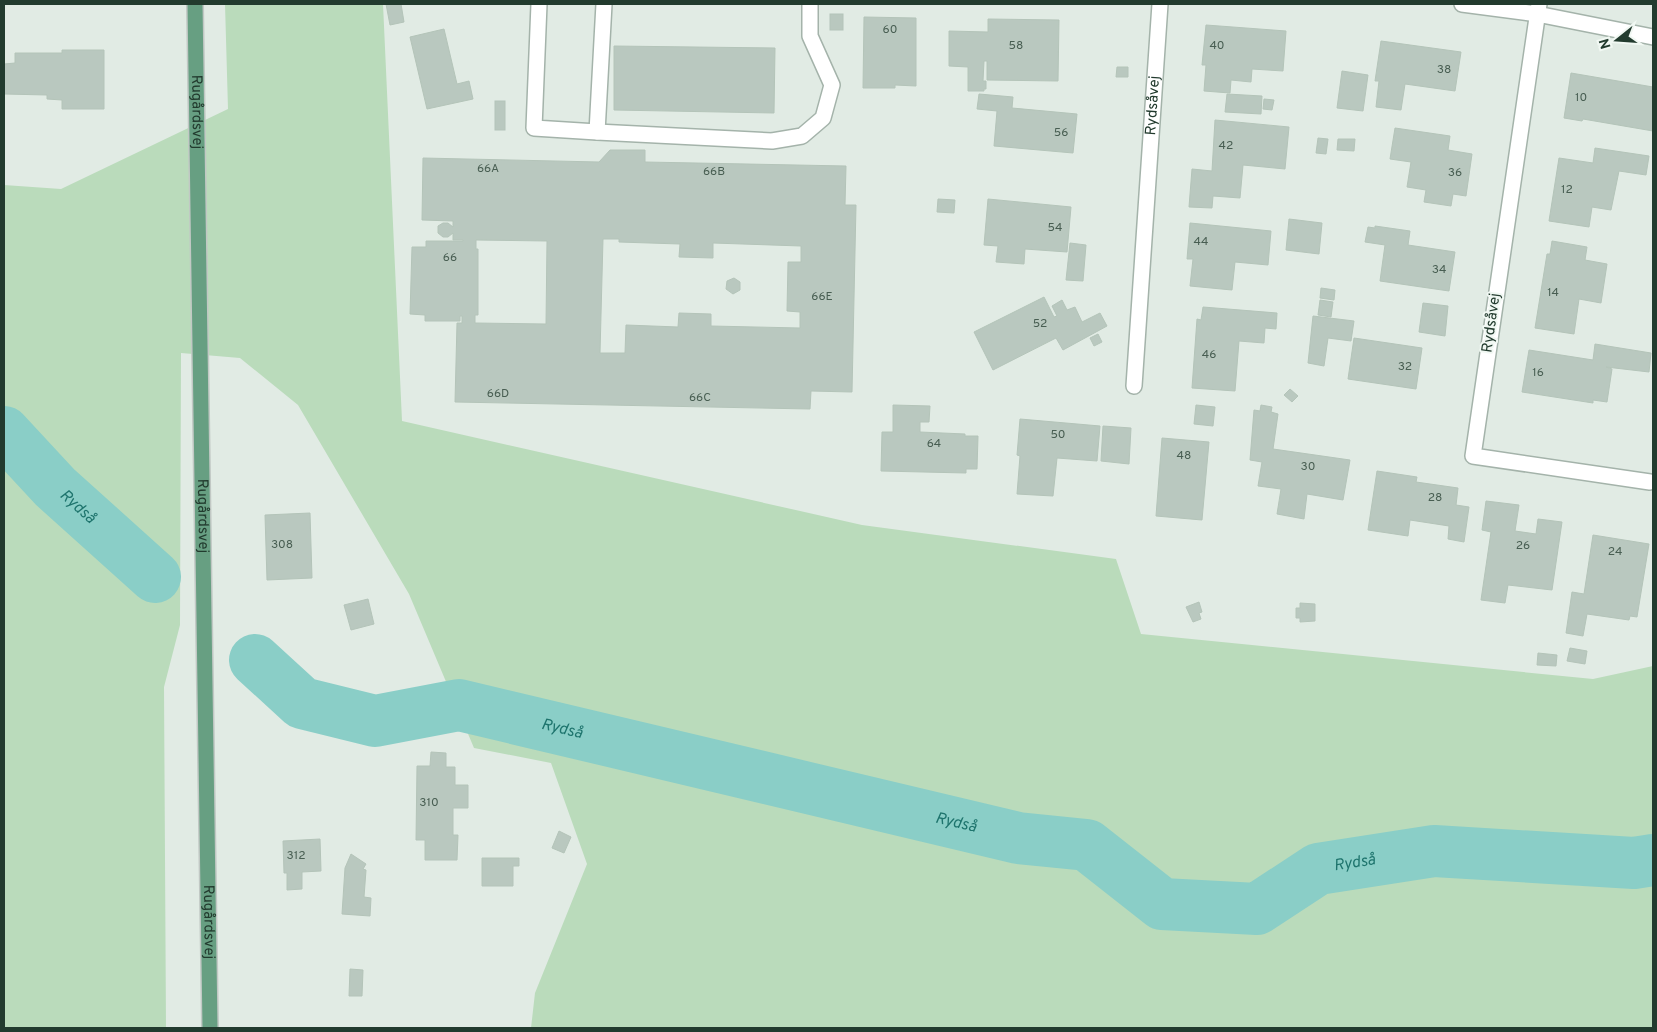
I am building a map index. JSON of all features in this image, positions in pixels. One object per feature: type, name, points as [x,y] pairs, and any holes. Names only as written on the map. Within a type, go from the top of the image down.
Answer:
[{"type":"main road","name":"Rugårdsvej","points":[[195,4],[210,1028]]},
{"type":"street","points":[[539,4],[534,128],[772,141],[802,136],[823,118],[832,86],[810,36],[810,4]]},
{"type":"street","points":[[597,132],[604,4]]},
{"type":"street","name":"Rydsåvej","points":[[1134,386],[1160,4]]},
{"type":"street","points":[[1462,4],[1538,9],[1653,37]]},
{"type":"street","name":"Rydsåvej","points":[[1538,9],[1473,456],[1650,482]]},
{"type":"green space","points":[[225,4],[383,4],[402,421],[862,525],[1116,559],[1141,634],[1593,679],[1653,666],[1653,879],[1383,872],[1591,886],[1653,886],[1653,1028],[531,1028],[535,993],[587,864],[551,763],[474,748],[409,594],[298,405],[240,358],[181,353],[180,625],[164,687],[166,1028],[4,1028],[4,185],[61,189],[228,109]]},
{"type":"building","points":[[386,4],[401,4],[404,22],[390,25]]},
{"type":"building","points":[[830,14],[843,14],[843,30],[830,30]]},
{"type":"building","points":[[864,17],[916,18],[916,86],[895,85],[895,88],[863,88]]},
{"type":"building","points":[[988,19],[1059,20],[1058,81],[987,80],[987,61],[984,61],[983,81],[986,81],[986,89],[984,91],[968,91],[968,67],[949,66],[949,31],[988,32]]},
{"type":"building","points":[[1206,25],[1286,31],[1283,71],[1252,69],[1251,82],[1231,80],[1230,93],[1204,91],[1206,65],[1202,65]]},
{"type":"building","points":[[444,29],[457,84],[469,81],[473,99],[427,109],[410,37]]},
{"type":"building","points":[[1381,41],[1461,52],[1455,91],[1405,84],[1401,110],[1376,107],[1379,81],[1375,81]]},
{"type":"building","points":[[614,46],[775,48],[774,113],[614,110]]},
{"type":"building","points":[[62,50],[104,50],[104,109],[62,109],[62,100],[47,99],[47,95],[4,94],[4,64],[15,63],[15,53],[62,53]]},
{"type":"building","points":[[1117,67],[1128,67],[1128,77],[1116,77]]},
{"type":"building","points":[[1342,71],[1368,75],[1363,111],[1337,108]]},
{"type":"building","points":[[1571,73],[1653,87],[1653,131],[1583,119],[1582,121],[1564,118]]},
{"type":"building","points":[[979,94],[1013,97],[1012,108],[1077,114],[1073,153],[994,146],[997,111],[977,109]]},
{"type":"building","points":[[1227,94],[1262,96],[1261,114],[1225,112]]},
{"type":"building","points":[[1264,99],[1274,100],[1272,110],[1263,109]]},
{"type":"building","points":[[495,101],[505,101],[505,130],[495,130]]},
{"type":"building","points":[[1215,120],[1289,127],[1285,169],[1243,165],[1240,198],[1213,196],[1212,208],[1189,207],[1192,169],[1212,171]]},
{"type":"building","points":[[1395,128],[1450,136],[1448,150],[1472,154],[1466,196],[1453,194],[1451,206],[1424,202],[1426,190],[1407,187],[1411,162],[1390,159]]},
{"type":"building","points":[[1318,138],[1328,139],[1326,154],[1316,153]]},
{"type":"building","points":[[1338,139],[1355,139],[1354,151],[1337,150]]},
{"type":"building","points":[[1595,148],[1649,156],[1646,175],[1619,171],[1611,210],[1592,207],[1589,227],[1549,221],[1559,158],[1593,163]]},
{"type":"building","points":[[610,150],[645,150],[645,162],[846,166],[845,205],[856,205],[852,392],[811,391],[810,409],[455,402],[457,323],[462,323],[462,316],[460,316],[460,321],[425,321],[425,315],[410,314],[412,247],[426,247],[426,241],[463,241],[453,240],[453,233],[448,237],[443,237],[438,233],[438,226],[448,223],[453,227],[453,221],[422,220],[423,158],[599,162]],"holes":[[[603,239],[619,239],[619,242],[680,244],[679,257],[713,258],[713,243],[801,246],[801,262],[788,262],[787,311],[800,312],[800,328],[711,326],[711,314],[679,313],[678,327],[626,325],[625,353],[600,353]],[[476,240],[547,241],[546,324],[475,323],[475,315],[478,315],[478,249],[476,249]]]},
{"type":"building","points":[[938,199],[955,200],[954,213],[937,212]]},
{"type":"building","points":[[988,199],[1071,207],[1067,252],[1025,249],[1024,264],[996,262],[998,246],[984,245]]},
{"type":"building","points":[[1289,219],[1322,223],[1319,254],[1286,250]]},
{"type":"building","points":[[1190,223],[1271,231],[1268,265],[1235,262],[1232,290],[1190,286],[1193,259],[1187,259]]},
{"type":"building","points":[[1375,226],[1410,231],[1408,245],[1455,252],[1449,291],[1380,281],[1385,245],[1365,242],[1368,227],[1375,228]]},
{"type":"building","points":[[1552,241],[1587,247],[1585,260],[1607,264],[1601,303],[1579,299],[1574,334],[1535,328],[1547,254],[1550,254]]},
{"type":"building","points":[[1070,243],[1086,245],[1083,281],[1066,280]]},
{"type":"building","points":[[734,278],[740,282],[740,290],[733,294],[726,289],[727,281]]},
{"type":"building","points":[[1321,288],[1335,290],[1334,300],[1320,298]]},
{"type":"building","points":[[1044,297],[1054,317],[1057,316],[1052,306],[1062,300],[1067,310],[1075,307],[1082,322],[1100,313],[1107,326],[1063,350],[1056,338],[993,370],[974,332]]},
{"type":"building","points":[[1320,300],[1333,302],[1331,317],[1318,315]]},
{"type":"building","points":[[1423,303],[1448,306],[1445,336],[1419,332]]},
{"type":"building","points":[[1203,307],[1277,313],[1276,329],[1265,328],[1264,343],[1239,341],[1235,391],[1192,388],[1197,319],[1201,320]]},
{"type":"building","points":[[1313,316],[1354,321],[1351,341],[1328,338],[1324,366],[1308,363]]},
{"type":"building","points":[[1098,334],[1102,342],[1094,346],[1090,338]]},
{"type":"building","points":[[1354,338],[1422,348],[1416,389],[1348,379]]},
{"type":"building","points":[[1595,344],[1651,353],[1649,372],[1606,367],[1612,369],[1607,402],[1593,400],[1593,403],[1522,392],[1529,350],[1593,360]]},
{"type":"building","points":[[1290,389],[1298,396],[1292,402],[1284,395]]},
{"type":"building","points":[[893,405],[930,406],[929,422],[920,422],[920,432],[978,436],[977,469],[966,469],[966,473],[881,471],[882,432],[893,432]]},
{"type":"building","points":[[1196,405],[1215,407],[1213,426],[1194,424]]},
{"type":"building","points":[[1261,405],[1272,407],[1271,412],[1278,414],[1273,449],[1350,460],[1343,500],[1307,494],[1304,519],[1277,514],[1281,489],[1258,486],[1262,462],[1250,460],[1254,410],[1260,411]]},
{"type":"building","points":[[1020,419],[1100,426],[1097,461],[1057,458],[1053,496],[1017,494],[1020,456],[1017,455]]},
{"type":"building","points":[[1103,426],[1131,428],[1129,464],[1101,461]]},
{"type":"building","points":[[1162,438],[1209,442],[1202,520],[1156,516]]},
{"type":"building","points":[[1377,471],[1417,477],[1416,482],[1458,488],[1456,505],[1469,507],[1464,542],[1448,539],[1449,526],[1410,520],[1408,536],[1368,530]]},
{"type":"building","points":[[1486,501],[1519,505],[1515,531],[1536,534],[1538,519],[1562,522],[1552,590],[1508,585],[1505,603],[1481,600],[1491,532],[1482,530]]},
{"type":"building","points":[[310,513],[312,578],[267,580],[265,515]]},
{"type":"building","points":[[1593,535],[1649,544],[1637,617],[1630,616],[1629,620],[1587,614],[1583,636],[1566,633],[1572,592],[1584,594]]},
{"type":"building","points":[[368,599],[374,624],[351,630],[344,605]]},
{"type":"building","points":[[1199,602],[1202,612],[1199,613],[1201,619],[1193,622],[1186,607]]},
{"type":"building","points":[[1300,603],[1315,604],[1315,621],[1300,622],[1300,618],[1296,618],[1296,608],[1300,608]]},
{"type":"building","points":[[1570,648],[1587,651],[1585,664],[1567,661]]},
{"type":"building","points":[[1538,653],[1557,655],[1556,666],[1537,665]]},
{"type":"building","points":[[431,752],[446,753],[446,767],[455,767],[455,785],[468,785],[468,808],[453,808],[453,835],[458,835],[457,860],[425,860],[425,840],[416,840],[417,766],[430,766]]},
{"type":"building","points":[[559,831],[571,837],[564,853],[552,848]]},
{"type":"building","points":[[320,839],[321,871],[302,872],[302,889],[287,890],[287,873],[284,873],[283,841]]},
{"type":"building","points":[[351,854],[366,864],[363,869],[366,870],[364,897],[371,898],[370,916],[342,914],[345,868]]},
{"type":"building","points":[[482,858],[519,858],[519,866],[513,866],[513,886],[482,886]]},
{"type":"building","points":[[350,969],[363,970],[362,996],[349,996]]},
{"type":"waterway","name":"Rydså","points":[[4,432],[55,487],[155,577]]},
{"type":"waterway","name":"Rydså","points":[[255,660],[302,703],[375,721],[459,705],[1018,838],[1087,845],[1162,904],[1257,909],[1318,869],[1434,851],[1634,863],[1653,860]]}]
